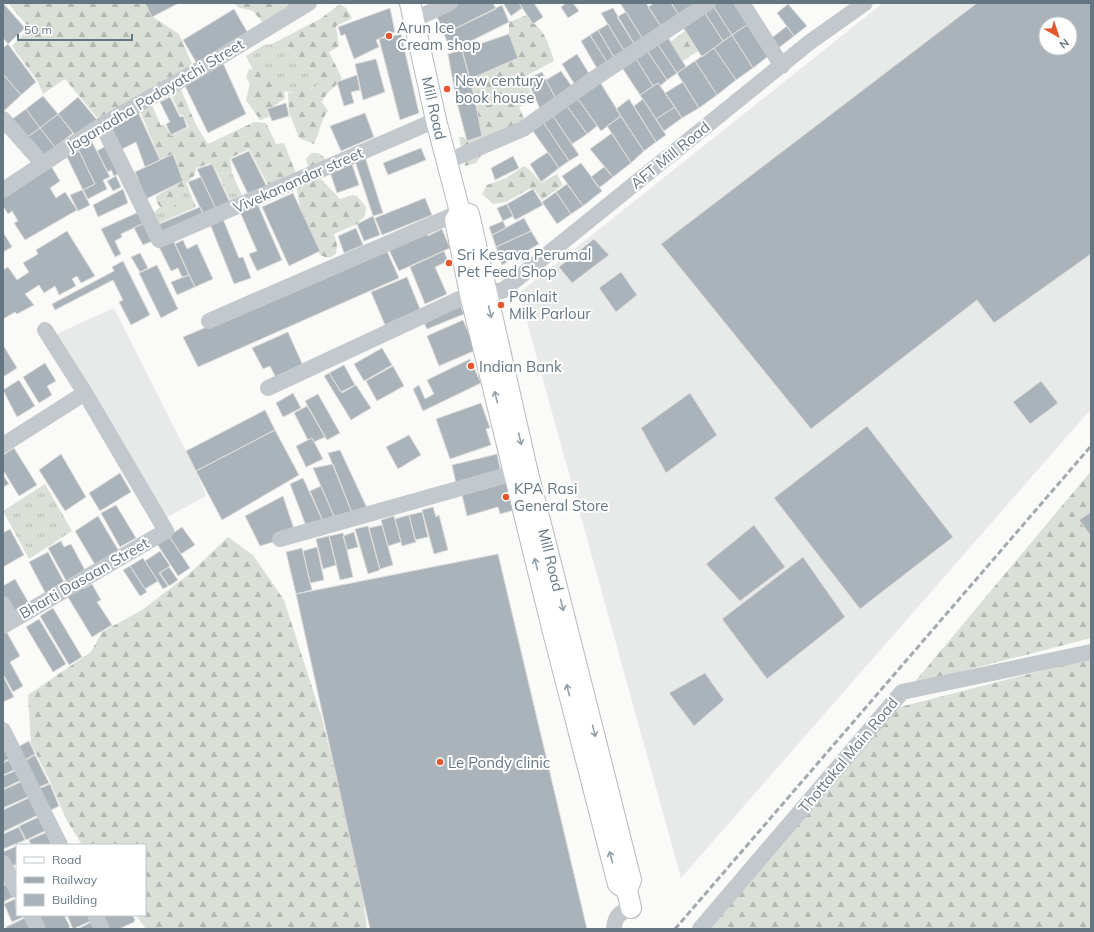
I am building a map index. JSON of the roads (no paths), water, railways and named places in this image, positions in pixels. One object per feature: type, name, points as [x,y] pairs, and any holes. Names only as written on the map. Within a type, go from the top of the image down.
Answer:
[{"type":"main road","name":"Mill Road","points":[[413,11],[436,120],[448,161],[460,212],[469,214],[478,292],[521,471],[631,880],[629,899]]},
{"type":"street","name":"Jaganadha Padayatchi Street","points":[[3,190],[102,125],[200,69],[309,3]]},
{"type":"street","points":[[413,11],[450,3]]},
{"type":"street","points":[[448,161],[523,129],[589,82],[708,3]]},
{"type":"street","points":[[742,3],[782,66]]},
{"type":"street","name":"AFT Mill Road","points":[[478,292],[502,291],[810,42],[866,3]]},
{"type":"street","points":[[3,119],[42,163]]},
{"type":"street","name":"Vivekanandar street","points":[[102,125],[159,240],[436,120]]},
{"type":"street","points":[[209,321],[460,212]]},
{"type":"street","points":[[268,388],[478,292]]},
{"type":"street","points":[[3,445],[85,393],[45,330]]},
{"type":"street","name":"Bharti Dasaan Street","points":[[8,623],[166,531],[85,393]]},
{"type":"street","points":[[280,539],[521,471]]},
{"type":"street","points":[[3,604],[8,623]]},
{"type":"street","name":"Thottakal Main Road","points":[[700,929],[902,692],[1091,652]]},
{"type":"street","points":[[3,730],[60,844]]},
{"type":"street","points":[[3,863],[10,884]]},
{"type":"street","points":[[614,929],[615,919],[629,899]]},
{"type":"street","points":[[32,916],[38,929]]},
{"type":"street","points":[[96,916],[102,929]]},
{"type":"railway","points":[[675,929],[1091,446]]},
{"type":"place","name":"Arun Ice Cream shop","points":[[389,36]]},
{"type":"place","name":"New century book house","points":[[447,89]]},
{"type":"place","name":"Sri Kesava Perumal Pet Feed Shop","points":[[449,263]]},
{"type":"place","name":"Ponlait Milk Parlour","points":[[501,305]]},
{"type":"place","name":"Indian Bank","points":[[471,366]]},
{"type":"place","name":"KPA Rasi General Store","points":[[506,497]]},
{"type":"place","name":"Le Pondy clinic","points":[[440,762]]}]
